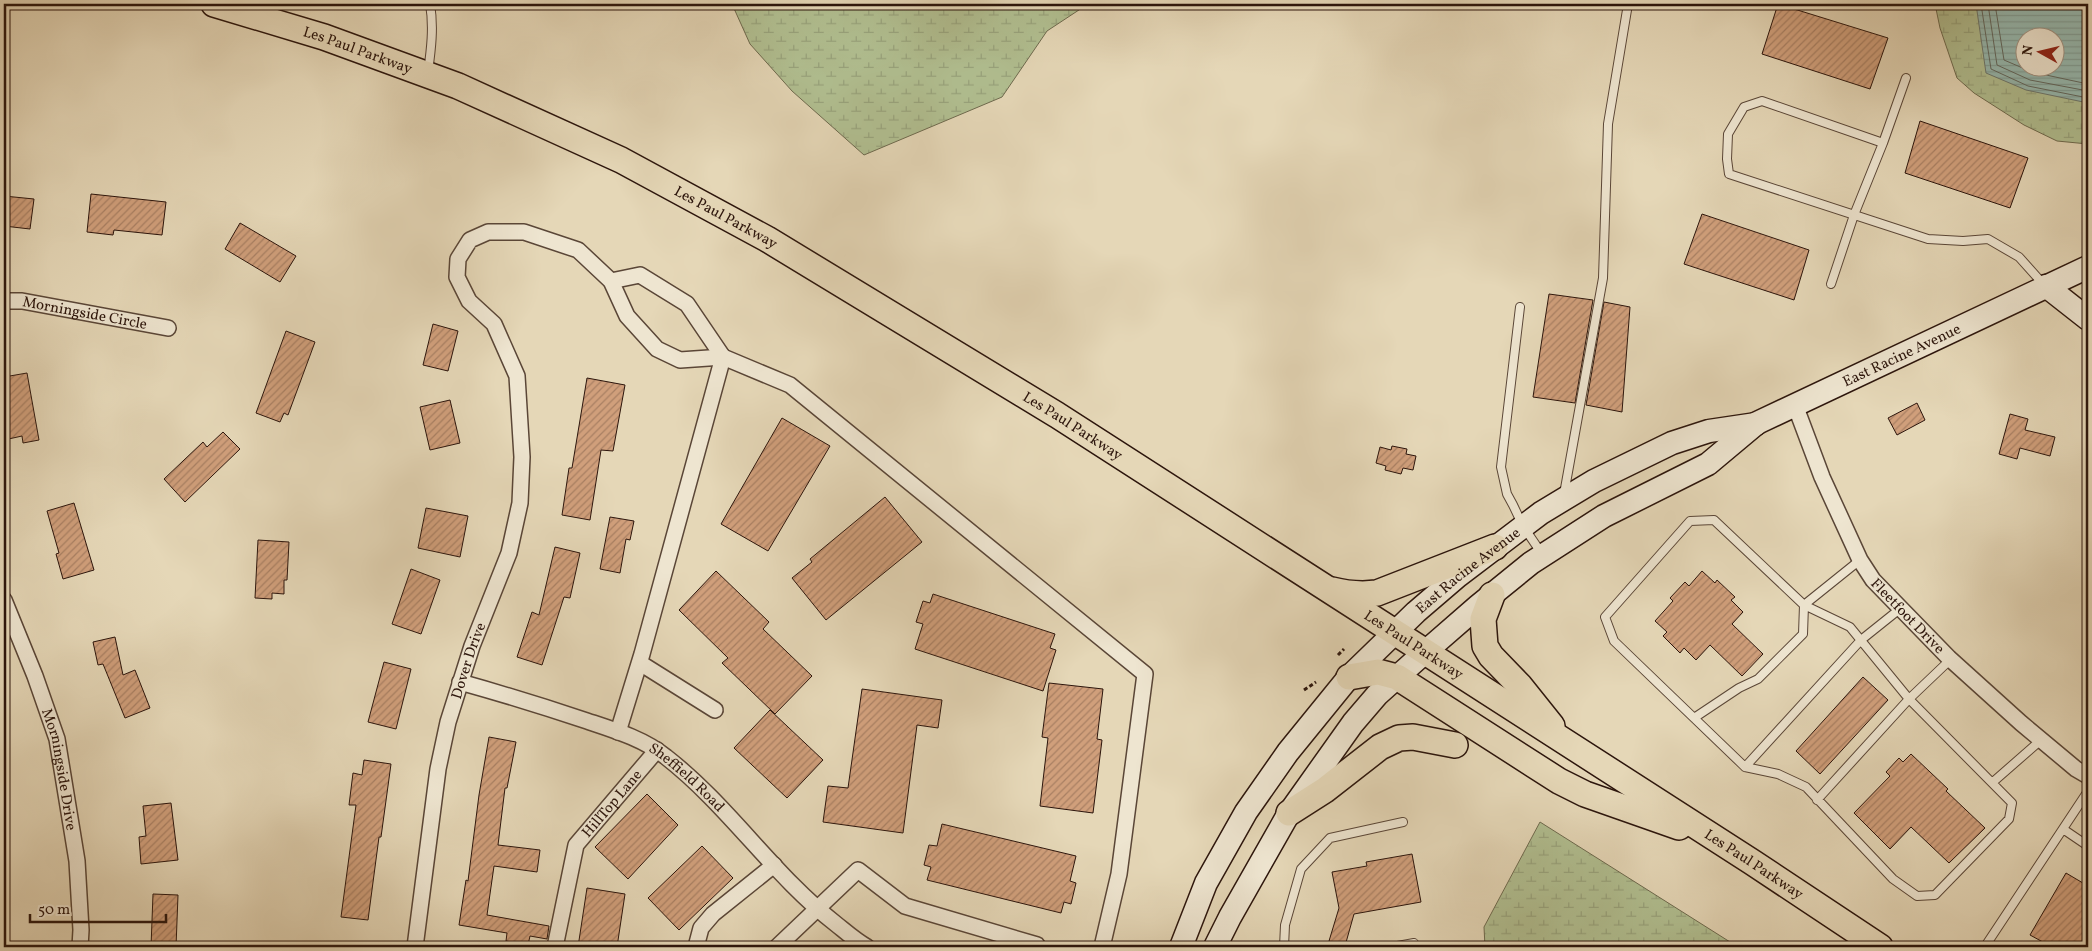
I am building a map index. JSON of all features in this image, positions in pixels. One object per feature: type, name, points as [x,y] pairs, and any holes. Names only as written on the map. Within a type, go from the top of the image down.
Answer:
[{"type":"main road","name":"Les Paul Parkway","points":[[214,4],[324,37],[427,74],[560,131],[621,160],[767,239],[1057,416],[1719,841],[1880,947]]},
{"type":"main road","name":"East Racine Avenue","points":[[1216,947],[1230,917],[1289,812],[1353,723],[1377,695],[1492,594],[1543,556],[1604,516],[1708,464],[1758,424],[2088,267]]},
{"type":"main road","points":[[2046,286],[2088,319]]},
{"type":"main road","name":"East Racine Avenue","points":[[1181,947],[1206,883],[1246,812],[1295,743],[1349,677],[1451,582],[1523,526],[1594,481],[1672,443],[1709,431],[1758,424]]},
{"type":"main road","points":[[1323,587],[1346,594],[1365,595],[1377,593],[1496,547]]},
{"type":"main road","points":[[1492,594],[1482,619],[1485,646],[1491,656],[1520,686],[1567,744]]},
{"type":"main road","points":[[1372,655],[1397,662],[1424,653]]},
{"type":"main road","points":[[1349,677],[1378,672],[1397,678],[1559,782],[1585,794],[1719,841]]},
{"type":"main road","points":[[1289,812],[1326,790],[1380,747],[1399,738],[1413,737],[1455,745]]},
{"type":"street","name":"Dover Drive","points":[[416,947],[438,769],[448,722],[472,646],[509,553],[520,503],[522,457],[517,376],[494,324],[469,301],[457,278],[458,259],[470,240],[488,232],[524,232],[578,250],[611,281]]},
{"type":"street","points":[[618,732],[640,663],[723,357],[687,304],[640,275],[611,281],[627,316],[657,349],[680,360],[723,357],[790,385],[1145,674],[1118,874],[1102,947]]},
{"type":"street","name":"Morningside Circle","points":[[4,300],[22,300],[168,328]]},
{"type":"street","name":"Fleetfoot Drive","points":[[1795,405],[1822,477],[1860,560],[1873,580],[1951,659],[2041,740],[2088,776]]},
{"type":"street","name":"Morningside Drive","points":[[4,600],[36,676],[57,740],[77,861],[81,930],[80,947]]},
{"type":"street","points":[[640,663],[715,710]]},
{"type":"street","name":"Sheffield Road","points":[[460,682],[535,703],[618,732],[657,750],[700,785],[816,908],[867,947]]},
{"type":"street","name":"HillTop Lane","points":[[555,947],[576,845],[657,750]]},
{"type":"street","points":[[696,947],[701,928],[712,914],[774,865]]},
{"type":"street","points":[[777,947],[858,870],[905,906],[1041,946]]},
{"type":"lane","points":[[427,74],[431,46],[430,4]]},
{"type":"lane","points":[[1563,500],[1603,278],[1608,124],[1628,4]]},
{"type":"lane","points":[[1830,284],[1906,78]]},
{"type":"lane","points":[[1883,143],[1762,101],[1744,108],[1728,134],[1728,174],[1928,239],[1963,241],[1988,239],[2019,258],[2046,286]]},
{"type":"lane","points":[[1520,307],[1501,467],[1508,494],[1523,526],[1543,556]]},
{"type":"lane","points":[[1714,520],[1804,605],[1850,627],[1861,640],[1909,699],[2012,802],[2009,818],[1935,895],[1917,896],[1894,879],[1806,788],[1778,774],[1745,767],[1614,641],[1605,617],[1690,521],[1714,520]]},
{"type":"lane","points":[[1694,718],[1739,688],[1758,679],[1803,634],[1804,605],[1860,560]]},
{"type":"lane","points":[[1745,767],[1861,640],[1901,608]]},
{"type":"lane","points":[[1817,800],[1909,699],[1951,659]]},
{"type":"lane","points":[[1993,782],[2041,740]]},
{"type":"lane","points":[[1989,947],[1986,945],[2088,791]]},
{"type":"lane","points":[[1284,947],[1284,925],[1301,869],[1330,838],[1403,822]]},
{"type":"lane","points":[[2063,829],[2088,846]]},
{"type":"lane","points":[[1392,947],[1414,943]]},
{"type":"path","points":[[1338,655],[1344,649]]},
{"type":"path","points":[[1304,690],[1316,682]]},
{"type":"green space","points":[[732,4],[1088,4],[1047,31],[1002,97],[864,155],[792,91],[750,44]]},
{"type":"green space","points":[[1935,4],[2088,4],[2088,144],[2057,141],[2024,125],[1974,93],[1957,78],[1940,28]]},
{"type":"green space","points":[[1540,822],[1738,947],[1485,947],[1484,927]]},
{"type":"water","points":[[1976,4],[2088,4],[2088,103],[2026,90],[1986,73]]},
{"type":"building","points":[[1778,4],[1888,38],[1870,89],[1762,54]]},
{"type":"building","points":[[1920,121],[2028,158],[2010,208],[1905,173]]},
{"type":"building","points":[[91,194],[166,202],[162,235],[114,230],[113,235],[87,232]]},
{"type":"building","points":[[4,196],[34,199],[30,229],[4,226]]},
{"type":"building","points":[[1702,214],[1809,250],[1794,300],[1684,264]]},
{"type":"building","points":[[240,223],[296,256],[280,282],[225,249]]},
{"type":"building","points":[[1549,294],[1593,300],[1575,403],[1533,397]]},
{"type":"building","points":[[1604,302],[1630,307],[1622,412],[1586,405]]},
{"type":"building","points":[[433,324],[458,331],[448,371],[423,365]]},
{"type":"building","points":[[286,331],[315,342],[288,415],[284,413],[280,422],[256,413]]},
{"type":"building","points":[[27,373],[39,440],[23,443],[22,436],[4,440],[4,377]]},
{"type":"building","points":[[587,378],[625,385],[613,451],[601,450],[590,520],[562,515],[569,468],[572,468]]},
{"type":"building","points":[[450,400],[460,443],[430,450],[420,407]]},
{"type":"building","points":[[1917,403],[1925,420],[1897,435],[1888,418]]},
{"type":"building","points":[[2010,414],[2028,419],[2025,430],[2055,437],[2050,456],[2020,448],[2017,459],[1999,454]]},
{"type":"building","points":[[782,418],[830,446],[768,551],[721,524]]},
{"type":"building","points":[[223,432],[240,449],[185,502],[164,479],[203,442],[207,447]]},
{"type":"building","points":[[1392,446],[1407,449],[1406,454],[1416,456],[1413,470],[1403,468],[1401,474],[1385,470],[1386,466],[1376,463],[1380,447],[1391,450]]},
{"type":"building","points":[[885,497],[922,542],[826,620],[792,578],[812,562],[810,559]]},
{"type":"building","points":[[74,503],[94,570],[63,579],[56,554],[59,553],[47,511]]},
{"type":"building","points":[[426,508],[468,516],[460,557],[418,548]]},
{"type":"building","points":[[610,517],[634,521],[630,540],[626,539],[620,573],[600,569]]},
{"type":"building","points":[[258,540],[289,542],[287,580],[284,580],[284,594],[272,593],[272,599],[255,598]]},
{"type":"building","points":[[555,547],[580,553],[570,598],[564,597],[542,665],[517,657],[532,612],[539,615]]},
{"type":"building","points":[[411,569],[440,580],[421,634],[392,624]]},
{"type":"building","points":[[716,571],[769,622],[763,629],[812,676],[775,714],[722,663],[728,658],[679,610]]},
{"type":"building","points":[[1702,571],[1715,583],[1717,580],[1735,597],[1731,600],[1743,612],[1732,624],[1763,654],[1742,676],[1710,645],[1696,660],[1684,648],[1680,653],[1663,636],[1667,632],[1655,621],[1673,601],[1670,598],[1685,582],[1689,586]]},
{"type":"building","points":[[933,594],[1055,634],[1050,648],[1056,650],[1043,691],[915,649],[923,624],[916,622],[923,601],[930,603]]},
{"type":"building","points":[[115,637],[123,675],[135,670],[150,708],[125,718],[103,664],[98,665],[93,642]]},
{"type":"building","points":[[384,662],[411,669],[396,729],[368,722]]},
{"type":"building","points":[[1863,677],[1888,700],[1820,774],[1796,751]]},
{"type":"building","points":[[1049,683],[1103,689],[1097,739],[1102,740],[1093,813],[1040,806],[1048,738],[1042,737]]},
{"type":"building","points":[[862,689],[942,700],[938,728],[917,725],[903,833],[823,822],[828,786],[848,788]]},
{"type":"building","points":[[770,710],[823,760],[787,798],[734,748]]},
{"type":"building","points":[[489,737],[516,742],[507,788],[505,788],[498,845],[540,850],[537,872],[494,866],[487,915],[549,926],[547,939],[530,936],[528,945],[506,941],[507,933],[459,925],[466,880],[468,881],[479,795]]},
{"type":"building","points":[[1911,754],[1985,828],[1949,863],[1911,827],[1890,849],[1854,813],[1890,776],[1886,772],[1899,758],[1903,762]]},
{"type":"building","points":[[364,760],[391,764],[368,920],[341,917],[356,805],[349,805],[353,773],[362,775]]},
{"type":"building","points":[[647,794],[678,825],[628,879],[595,847]]},
{"type":"building","points":[[171,803],[178,860],[141,864],[139,837],[146,836],[143,806]]},
{"type":"building","points":[[942,824],[1076,856],[1070,881],[1076,883],[1071,904],[1064,902],[1061,913],[927,880],[931,867],[924,865],[929,845],[937,846]]},
{"type":"building","points":[[702,846],[733,878],[679,930],[648,898]]},
{"type":"building","points":[[1412,854],[1421,902],[1354,914],[1345,946],[1329,941],[1339,908],[1332,872],[1367,866],[1366,862]]},
{"type":"building","points":[[2066,873],[2088,886],[2088,947],[2052,947],[2030,935]]},
{"type":"building","points":[[587,888],[625,894],[617,947],[578,947]]},
{"type":"building","points":[[153,894],[178,895],[176,947],[151,947]]}]
